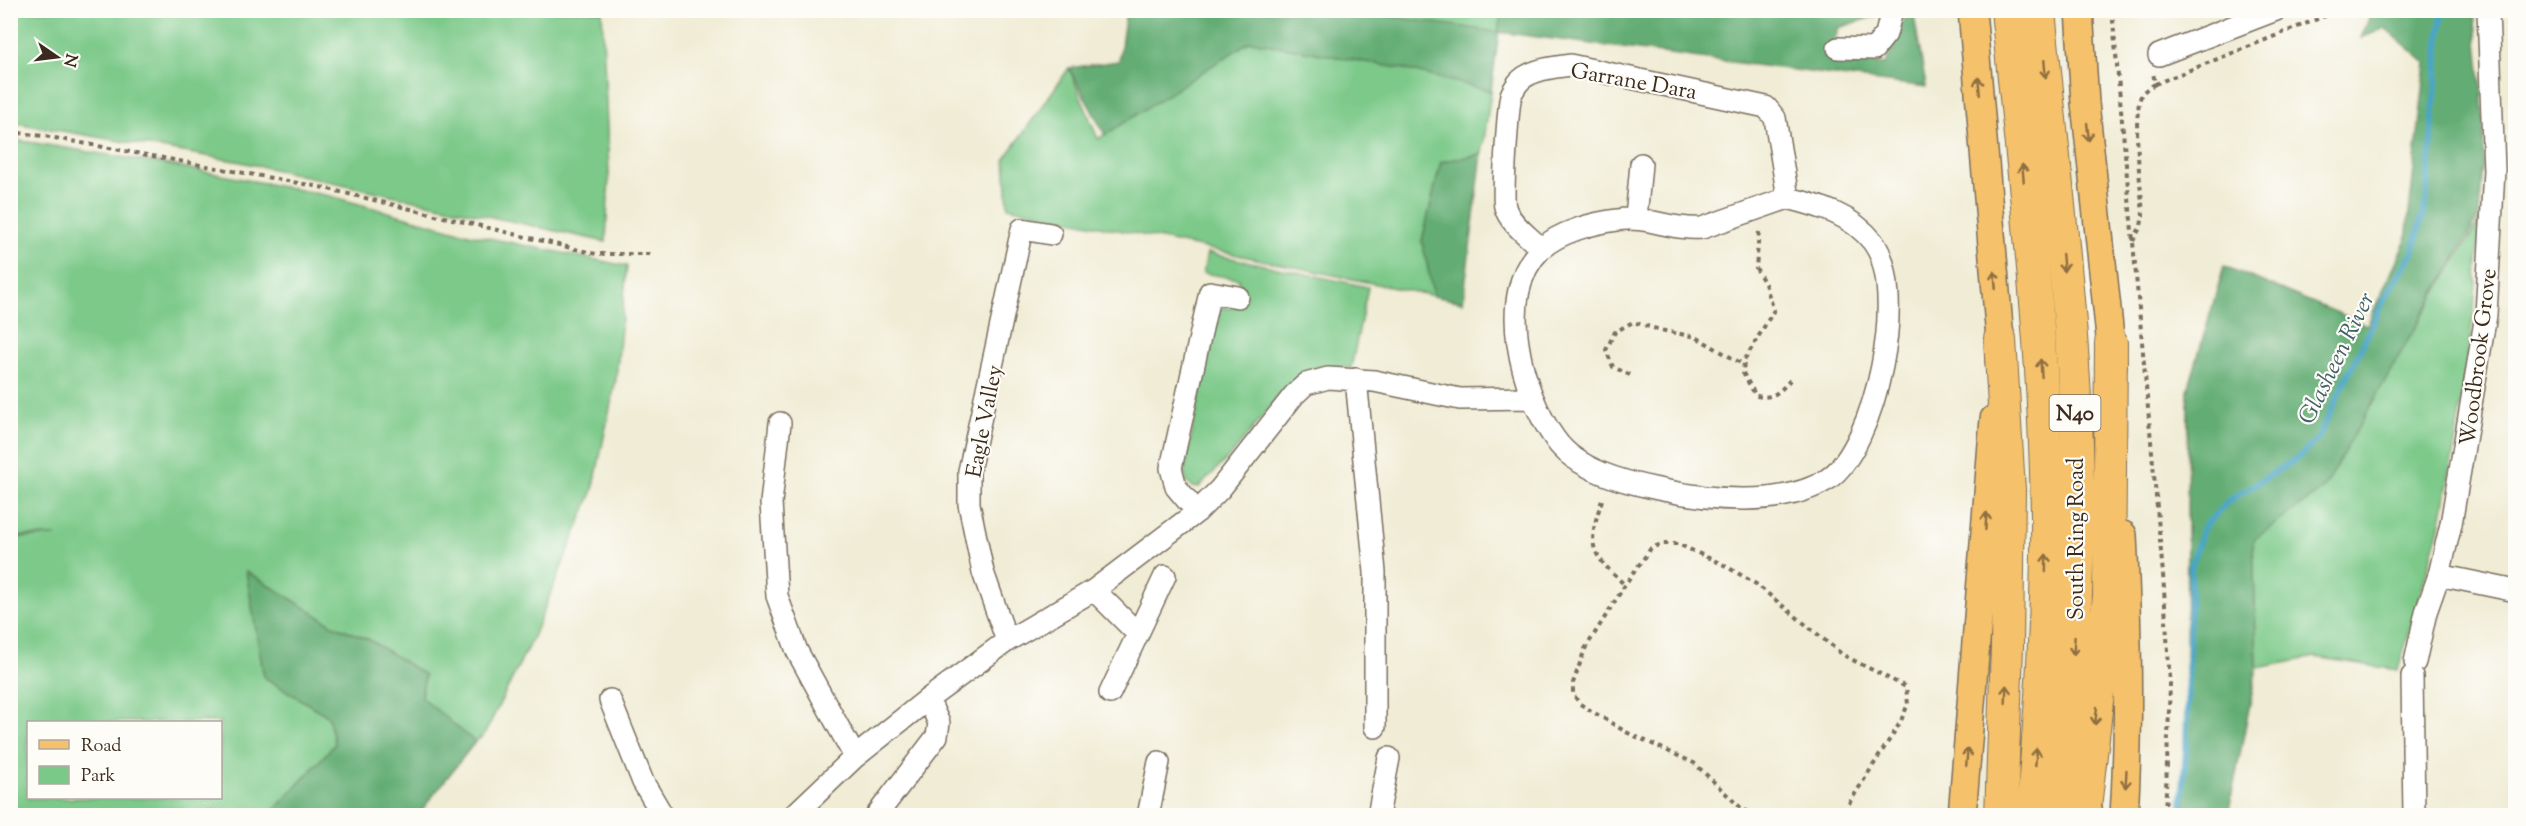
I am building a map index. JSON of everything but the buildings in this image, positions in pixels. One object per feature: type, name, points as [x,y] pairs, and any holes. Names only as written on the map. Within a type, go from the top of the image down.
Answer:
[{"type":"highway","name":"South Ring Road","points":[[2007,10],[2041,372],[2047,517],[2044,662],[2032,816]]},
{"type":"highway","name":"South Ring Road","points":[[2039,10],[2070,348],[2078,502],[2074,639],[2060,816]]},
{"type":"highway","points":[[2000,339],[2009,490],[2007,646],[2001,816]]},
{"type":"highway","points":[[2084,816],[2109,596],[2111,343]]},
{"type":"main road","points":[[2079,10],[2085,103],[2111,343],[2127,609],[2129,734],[2124,816]]},
{"type":"main road","points":[[1962,816],[2000,339],[1970,15]]},
{"type":"street","points":[[1838,48],[1874,49],[1886,34],[1892,10]]},
{"type":"street","points":[[2159,55],[2276,10]]},
{"type":"street","name":"Woodbrook Grove","points":[[2414,816],[2414,669],[2426,612],[2439,575],[2456,501],[2486,315],[2494,170],[2488,10]]},
{"type":"street","name":"Garrane Dara","points":[[1541,249],[1510,218],[1505,206],[1506,156],[1511,96],[1518,82],[1530,74],[1549,68],[1570,65],[1766,107],[1774,118],[1788,198]]},
{"type":"street","points":[[1636,218],[1641,164]]},
{"type":"street","points":[[1788,198],[1824,208],[1854,224],[1874,243],[1884,270],[1887,291],[1887,332],[1879,382],[1861,434],[1839,470],[1826,480],[1793,494],[1758,499],[1671,492],[1637,485],[1599,472],[1565,450],[1549,432],[1533,398],[1516,341],[1515,307],[1530,265],[1541,249],[1557,239],[1587,227],[1636,218],[1688,230],[1702,228],[1788,198]]},
{"type":"street","name":"Eagle Valley","points":[[1007,641],[982,572],[969,504],[969,471],[1022,229],[1051,234]]},
{"type":"street","points":[[1197,512],[1176,487],[1171,468],[1210,291],[1238,297]]},
{"type":"street","points":[[794,816],[855,757],[928,699],[1007,641],[1094,590],[1197,512],[1220,489],[1294,395],[1306,384],[1328,378],[1356,379],[1460,399],[1533,398]]},
{"type":"street","points":[[1356,379],[1375,572],[1375,727]]},
{"type":"street","points":[[780,423],[771,503],[777,596],[797,651],[855,757]]},
{"type":"street","points":[[2439,575],[2516,591]]},
{"type":"street","points":[[1110,693],[1165,576]]},
{"type":"street","points":[[1094,590],[1138,634]]},
{"type":"street","points":[[876,816],[937,736],[939,723],[928,699]]},
{"type":"street","points":[[610,700],[643,782],[663,816]]},
{"type":"street","points":[[1378,816],[1389,758]]},
{"type":"street","points":[[1148,816],[1159,762]]},
{"type":"path","points":[[2112,10],[2163,574],[2170,683],[2165,816]]},
{"type":"path","points":[[2133,241],[2141,226],[2143,215],[2138,129],[2141,96],[2147,89],[2340,10]]},
{"type":"path","points":[[2155,84],[2153,70],[2155,60],[2159,55]]},
{"type":"path","points":[[10,132],[44,136],[320,187],[596,254],[651,255]]},
{"type":"path","points":[[1759,232],[1756,268],[1765,284],[1774,310],[1744,365],[1743,374],[1756,396],[1768,398],[1779,394],[1790,380]]},
{"type":"path","points":[[1630,375],[1613,367],[1606,350],[1615,332],[1633,322],[1696,337],[1744,365]]},
{"type":"path","points":[[1602,500],[1592,539],[1594,552],[1605,567],[1625,585]]},
{"type":"path","points":[[1757,816],[1742,808],[1694,763],[1626,732],[1580,704],[1573,694],[1573,682],[1585,649],[1651,548],[1662,544],[1677,544],[1724,565],[1756,584],[1844,655],[1906,687],[1908,704],[1900,723],[1840,816]]},
{"type":"path","points":[[1737,816],[1742,808]]},
{"type":"green space","points":[[1344,10],[1498,32],[1502,11],[1880,11],[1879,15],[1838,28],[1831,56],[1885,65],[1908,11],[1913,10],[1926,87],[1499,32],[1491,91],[1404,69],[1250,41],[1105,135],[1069,68],[1119,61],[1126,11]]},
{"type":"green space","points":[[10,11],[602,11],[609,174],[606,242],[241,162],[11,122]]},
{"type":"green space","points":[[1344,11],[1502,11],[1498,32]]},
{"type":"green space","points":[[2378,11],[2474,11],[2482,92],[2484,153],[2479,216],[2323,489],[2253,540],[2257,668],[2228,815],[2185,816],[2188,390],[2224,266],[2367,325],[2406,240],[2426,63],[2385,28],[2361,38],[2370,16]]},
{"type":"green space","points":[[1250,41],[1404,69],[1491,91],[1482,154],[1441,162],[1422,241],[1434,296],[1008,207],[1005,159],[1069,68],[1098,139]]},
{"type":"green space","points":[[10,139],[176,166],[330,196],[464,233],[627,266],[616,379],[593,490],[533,637],[484,735],[475,742],[421,697],[370,640],[333,625],[246,571],[264,677],[328,716],[335,744],[270,815],[11,815],[11,538],[57,536],[11,536]]},
{"type":"green space","points":[[1482,154],[1463,302],[1434,296],[1422,241],[1441,162]]},
{"type":"green space","points":[[2480,220],[2474,311],[2456,438],[2440,527],[2398,670],[2315,657],[2257,668],[2253,540],[2323,489],[2401,351]]},
{"type":"green space","points":[[1207,253],[1368,287],[1351,368],[1323,366],[1302,373],[1277,398],[1235,451],[1199,487],[1194,488],[1186,482],[1184,472],[1214,321],[1221,308],[1235,307],[1239,279],[1203,273]]},
{"type":"green space","points":[[246,571],[333,625],[370,640],[425,675],[421,697],[475,742],[418,815],[270,815],[335,744],[328,716],[264,677]]},
{"type":"waterway","name":"Glasheen River","points":[[2181,816],[2186,749],[2191,567],[2203,528],[2227,502],[2299,457],[2318,438],[2384,300],[2413,252],[2426,203],[2442,10]]}]
